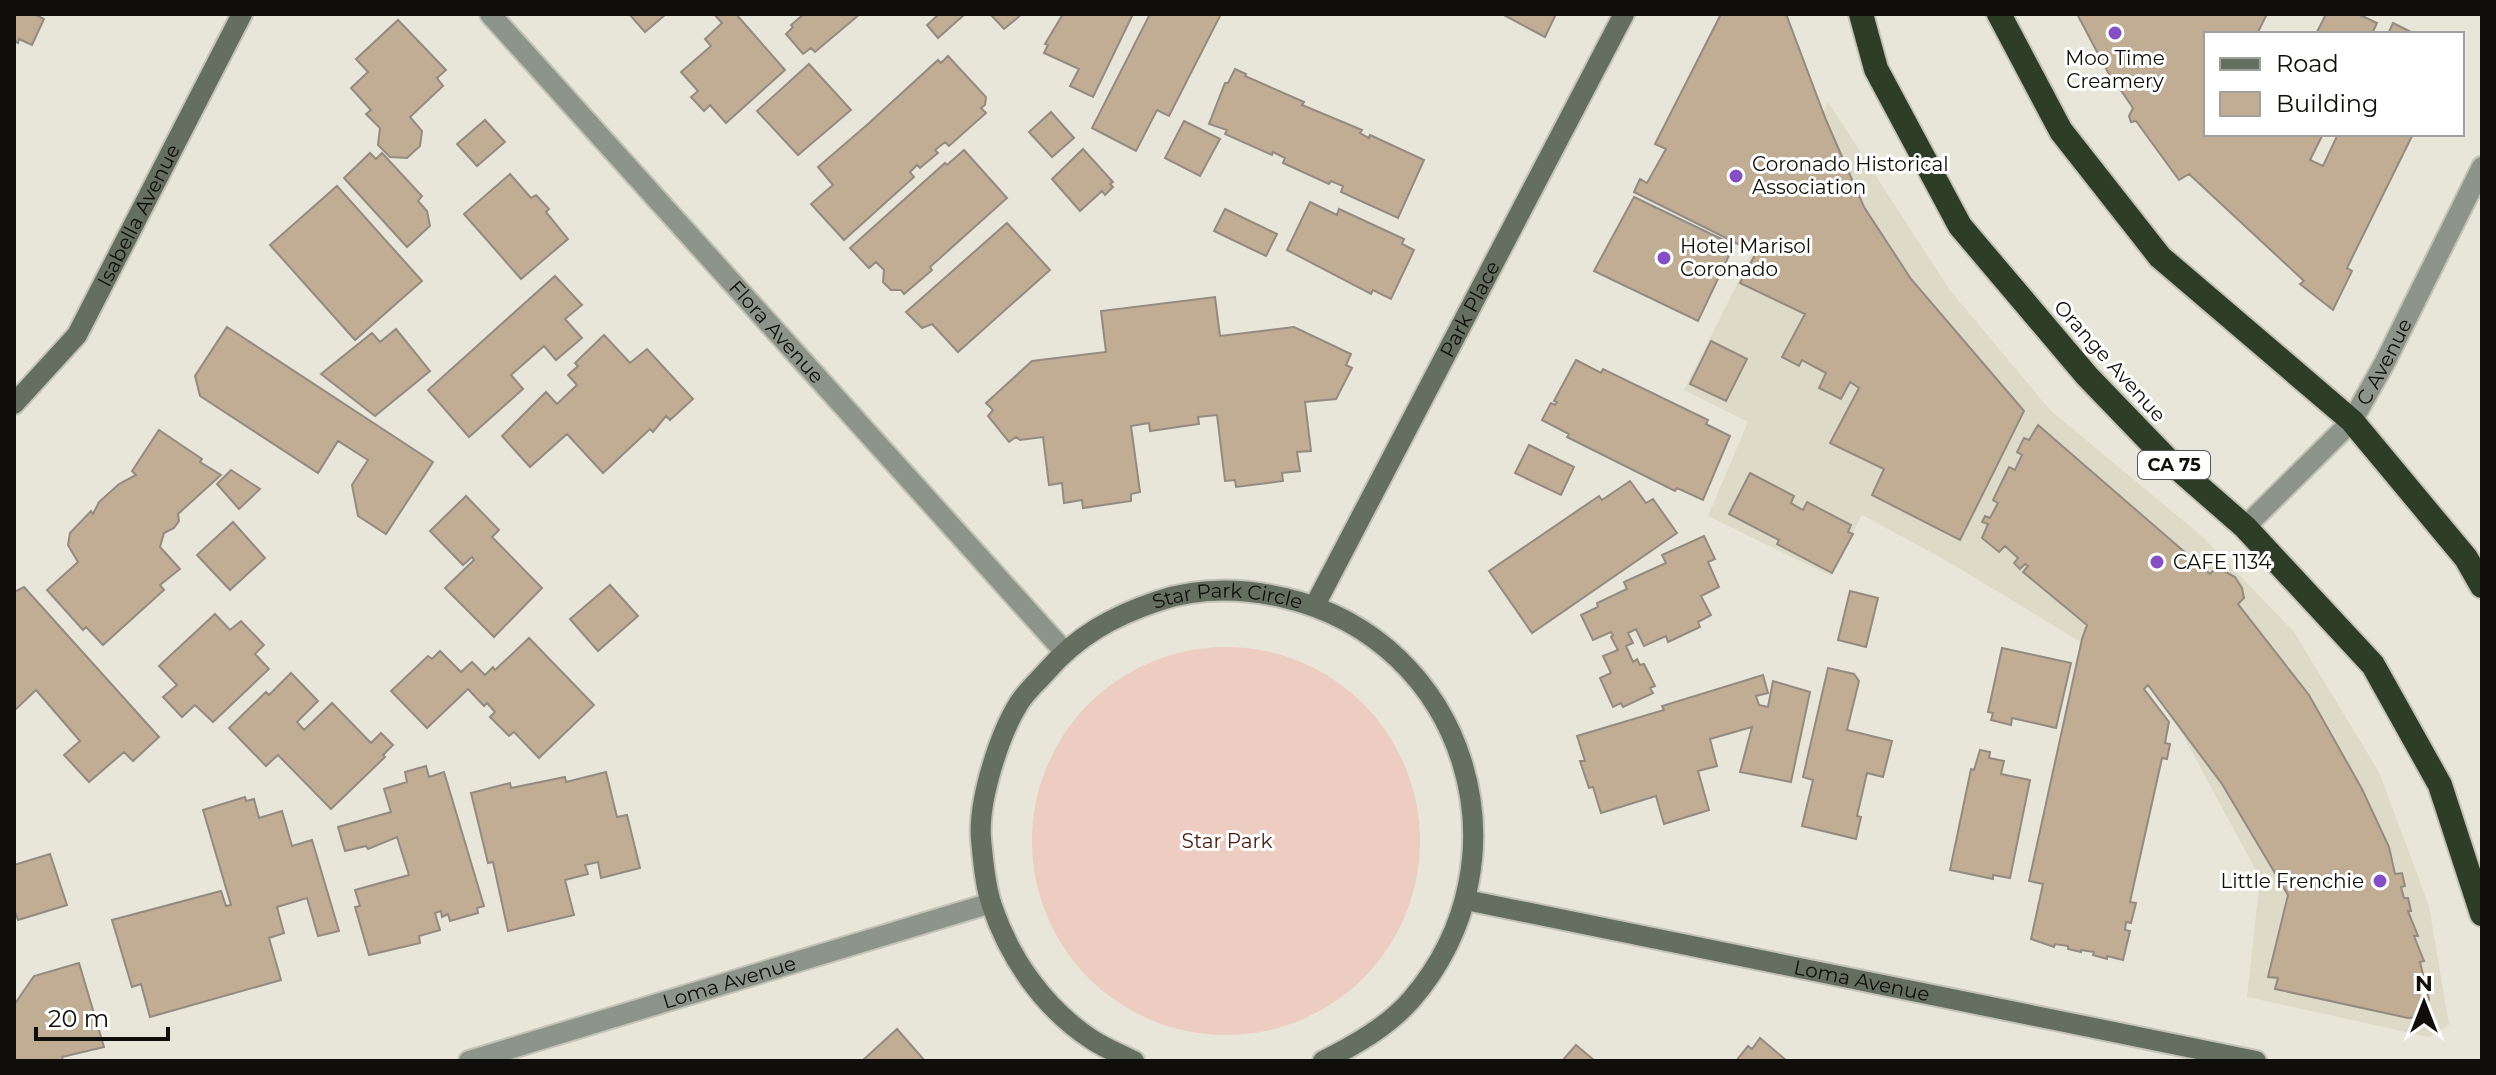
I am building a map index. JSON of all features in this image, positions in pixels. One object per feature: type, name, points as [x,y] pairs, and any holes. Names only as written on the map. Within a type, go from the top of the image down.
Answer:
[{"type":"highway","name":"Orange Avenue","points":[[1861,14],[1876,69],[1960,226],[2087,376],[2166,458],[2245,527],[2373,665],[2440,785],[2482,914]]},
{"type":"highway","points":[[1999,14],[2061,131],[2160,257],[2352,421],[2466,558],[2482,586]]},
{"type":"street","name":"Isabella Avenue","points":[[14,404],[77,335],[242,14]]},
{"type":"street","name":"Flora Avenue","points":[[490,14],[1064,651]]},
{"type":"street","name":"Park Place","points":[[1315,605],[1624,14]]},
{"type":"street","name":"C Avenue","points":[[2245,527],[2352,421],[2384,364],[2482,167]]},
{"type":"street","name":"Star Park Circle","points":[[1134,1061],[1092,1040],[1048,1003],[1013,956],[991,903],[981,835],[991,766],[1019,703],[1064,651],[1120,614],[1183,593],[1250,590],[1315,605],[1369,633],[1414,673],[1448,723],[1469,780],[1475,840],[1466,900],[1444,954],[1410,1001],[1366,1039],[1323,1061]]},
{"type":"street","name":"Loma Avenue","points":[[1466,900],[2256,1061]]},
{"type":"street","name":"Loma Avenue","points":[[469,1061],[991,903]]},
{"type":"shaded area","points":[[1828,102],[1949,289],[2050,410],[2204,538],[2294,632],[2379,772],[2429,906],[2449,1025],[2429,1037],[2247,997],[2260,878],[2158,689],[1947,561],[1862,515],[1831,576],[1708,516],[1748,422],[1684,390]]},
{"type":"green space","name":"Star Park","points":[[1207,647],[1245,647],[1282,655],[1318,669],[1364,703],[1388,733],[1406,767],[1417,803],[1420,841],[1417,879],[1406,915],[1388,949],[1364,979],[1334,1003],[1300,1021],[1245,1035],[1207,1035],[1170,1027],[1134,1013],[1088,979],[1064,949],[1046,915],[1032,860],[1032,822],[1040,785],[1054,749],[1088,703],[1118,679],[1152,661]]},
{"type":"building","points":[[14,14],[34,14],[44,19],[32,45],[19,39],[18,43],[14,41]]},
{"type":"building","points":[[629,14],[666,14],[645,32]]},
{"type":"building","points":[[714,14],[736,14],[785,70],[726,123],[710,105],[704,111],[691,97],[698,91],[681,72],[711,46],[705,39],[722,23]]},
{"type":"building","points":[[804,14],[860,14],[815,52],[811,48],[803,54],[786,34]]},
{"type":"building","points":[[939,14],[965,14],[938,38],[927,25]]},
{"type":"building","points":[[990,14],[1022,14],[1004,29]]},
{"type":"building","points":[[1063,14],[1133,14],[1093,97],[1070,86],[1079,69],[1044,53],[1048,45],[1045,44]]},
{"type":"building","points":[[1150,14],[1221,14],[1169,116],[1157,110],[1136,151],[1092,128]]},
{"type":"building","points":[[1502,14],[1556,14],[1545,37]]},
{"type":"building","points":[[1721,14],[1786,14],[1826,120],[1864,207],[1911,279],[2024,411],[1960,540],[1872,495],[1884,469],[1830,443],[1859,388],[1850,382],[1841,399],[1819,388],[1826,373],[1802,360],[1799,366],[1782,357],[1805,314],[1740,283],[1756,253],[1634,192],[1640,179],[1647,183],[1666,149],[1655,144]]},
{"type":"building","points":[[2077,14],[2267,14],[2258,32],[2204,32],[2204,136],[2322,136],[2310,160],[2323,166],[2337,136],[2412,136],[2347,268],[2352,271],[2333,310],[2300,284],[2304,281],[2189,174],[2179,180],[2136,121],[2131,122],[2129,116],[2133,108],[2120,89],[2124,85],[2118,75],[2111,78]]},
{"type":"building","points":[[2326,14],[2358,14],[2377,23],[2373,32],[2317,32]]},
{"type":"building","points":[[398,20],[446,70],[437,78],[443,86],[410,117],[422,131],[420,146],[407,158],[390,157],[378,145],[380,128],[366,114],[371,110],[351,88],[368,72],[356,59]]},
{"type":"building","points":[[2393,23],[2411,32],[2389,32]]},
{"type":"building","points":[[948,56],[986,97],[985,105],[981,108],[986,113],[949,146],[945,142],[935,150],[938,153],[920,168],[917,165],[910,172],[914,177],[844,240],[811,204],[833,185],[818,167],[938,60],[941,63]]},
{"type":"building","points":[[809,64],[851,110],[798,155],[757,111]]},
{"type":"building","points":[[1235,69],[1304,102],[1302,105],[1362,130],[1360,133],[1369,138],[1370,135],[1424,160],[1398,218],[1341,192],[1343,186],[1331,181],[1329,184],[1283,163],[1285,158],[1225,134],[1227,130],[1209,124],[1225,83],[1228,83]]},
{"type":"building","points":[[1051,112],[1074,138],[1052,157],[1029,132]]},
{"type":"building","points":[[485,120],[505,142],[477,166],[457,144]]},
{"type":"building","points":[[1184,121],[1220,139],[1200,176],[1165,158]]},
{"type":"building","points":[[1083,149],[1113,182],[1110,184],[1113,187],[1105,195],[1102,191],[1080,211],[1052,179]]},
{"type":"building","points":[[964,150],[1007,198],[904,294],[901,290],[891,290],[883,282],[884,270],[876,262],[869,268],[850,248],[945,163],[947,165]]},
{"type":"building","points":[[370,153],[376,159],[382,153],[422,196],[418,201],[427,211],[430,226],[407,247],[344,178]]},
{"type":"building","points":[[510,174],[531,198],[536,195],[549,209],[546,212],[568,239],[521,279],[464,214]]},
{"type":"building","points":[[337,186],[422,281],[355,340],[270,245]]},
{"type":"building","name":"Hotel Marisol Coronado","points":[[1634,197],[1734,245],[1698,321],[1594,271]]},
{"type":"building","points":[[1310,202],[1337,215],[1339,209],[1404,239],[1402,244],[1414,250],[1391,299],[1373,290],[1371,294],[1287,250]]},
{"type":"building","points":[[1225,209],[1277,234],[1266,256],[1214,231]]},
{"type":"building","points":[[1007,223],[1050,270],[958,352],[932,324],[922,328],[906,312]]},
{"type":"building","points":[[555,276],[582,305],[565,319],[582,338],[556,360],[544,346],[511,375],[523,389],[469,437],[428,390]]},
{"type":"building","points":[[1215,297],[1220,336],[1294,327],[1351,354],[1346,365],[1352,368],[1336,399],[1305,402],[1311,451],[1297,452],[1300,471],[1282,473],[1283,481],[1236,487],[1235,480],[1225,481],[1217,415],[1198,417],[1199,424],[1150,431],[1149,423],[1131,426],[1140,492],[1131,494],[1131,501],[1083,508],[1082,500],[1064,503],[1062,483],[1049,485],[1043,437],[1020,440],[1016,437],[1009,442],[988,416],[993,410],[986,403],[1032,361],[1106,352],[1101,311]]},
{"type":"building","points":[[227,327],[433,462],[386,534],[358,516],[352,485],[368,460],[338,441],[318,473],[200,396],[195,376]]},
{"type":"building","points":[[396,329],[430,371],[375,416],[321,374],[372,333],[380,342]]},
{"type":"building","points":[[604,335],[630,363],[647,349],[693,399],[670,420],[666,416],[653,432],[650,429],[603,473],[567,434],[530,467],[502,436],[546,392],[557,404],[577,385],[568,375],[578,366],[575,363]]},
{"type":"building","points":[[1711,341],[1747,359],[1726,401],[1690,384]]},
{"type":"building","points":[[1576,360],[1601,373],[1603,369],[1708,420],[1706,424],[1730,436],[1703,500],[1677,488],[1675,491],[1567,437],[1569,434],[1542,420],[1551,403],[1555,405],[1557,402],[1554,401]]},
{"type":"building","points":[[2038,425],[2210,574],[2216,568],[2235,577],[2244,598],[2238,604],[2309,695],[2362,789],[2389,847],[2395,874],[2402,873],[2405,886],[2401,887],[2404,898],[2408,898],[2411,911],[2408,911],[2418,936],[2414,936],[2424,961],[2420,962],[2429,999],[2426,1010],[2418,1017],[2408,1018],[2275,989],[2278,978],[2268,977],[2288,895],[2222,784],[2148,685],[2144,689],[2169,722],[2165,743],[2170,744],[2167,759],[2162,758],[2130,902],[2136,903],[2131,923],[2126,922],[2125,930],[2130,931],[2123,960],[2107,956],[2107,959],[2093,955],[2094,952],[2068,949],[2068,946],[2055,944],[2054,947],[2031,939],[2043,884],[2029,881],[2087,625],[2023,572],[2028,566],[2025,564],[2020,569],[2014,563],[2018,558],[2005,546],[1999,552],[1982,538],[1988,524],[1982,522],[1985,516],[1990,518],[1998,503],[1993,500],[2009,467],[2015,470],[2022,455],[2017,452],[2024,438],[2029,440]]},
{"type":"building","points":[[159,430],[221,475],[178,514],[179,521],[174,528],[164,533],[160,547],[180,569],[160,585],[164,590],[103,645],[86,627],[83,630],[47,590],[78,562],[68,545],[70,533],[91,511],[93,514],[99,502],[119,484],[136,475],[132,471]]},
{"type":"building","points":[[1529,445],[1574,467],[1561,495],[1515,473]]},
{"type":"building","points":[[231,470],[260,489],[239,509],[217,484]]},
{"type":"building","points":[[1750,473],[1794,496],[1791,503],[1803,510],[1807,502],[1851,525],[1848,532],[1853,534],[1832,573],[1729,514]]},
{"type":"building","points":[[1630,481],[1646,503],[1653,499],[1677,533],[1532,633],[1489,571],[1599,496],[1602,500]]},
{"type":"building","points":[[466,496],[499,530],[492,537],[542,588],[494,637],[445,588],[474,560],[472,557],[463,565],[430,531]]},
{"type":"building","points":[[233,522],[265,558],[230,590],[197,555]]},
{"type":"building","points":[[1704,536],[1715,559],[1708,562],[1719,587],[1701,596],[1711,615],[1698,622],[1700,627],[1668,642],[1666,636],[1644,646],[1636,629],[1628,633],[1633,643],[1626,646],[1633,662],[1637,659],[1640,665],[1644,664],[1655,686],[1650,688],[1653,693],[1623,707],[1621,703],[1613,707],[1600,678],[1611,673],[1603,656],[1618,650],[1611,637],[1613,635],[1611,632],[1593,640],[1581,615],[1598,607],[1597,603],[1627,589],[1624,582],[1666,563],[1662,555]]},
{"type":"building","points":[[610,585],[638,616],[598,651],[570,619]]},
{"type":"building","points":[[24,587],[159,737],[133,761],[124,752],[89,782],[64,755],[80,741],[36,690],[14,711],[14,592]]},
{"type":"building","points":[[1850,591],[1878,598],[1866,647],[1838,640]]},
{"type":"building","points":[[215,614],[230,630],[241,621],[264,645],[255,654],[269,669],[213,722],[195,705],[182,717],[163,697],[177,685],[159,666]]},
{"type":"building","points":[[529,638],[594,705],[539,758],[514,732],[509,736],[490,717],[495,712],[487,703],[484,706],[468,689],[427,728],[391,691],[428,656],[432,659],[440,651],[461,672],[472,662],[485,675],[493,667],[495,670]]},
{"type":"building","points":[[2002,648],[2071,663],[2056,728],[2012,718],[2011,725],[1991,720],[1993,713],[1988,712]]},
{"type":"building","points":[[1828,668],[1854,674],[1859,681],[1847,730],[1892,741],[1883,777],[1867,773],[1857,816],[1861,817],[1856,839],[1802,826],[1813,780],[1803,777]]},
{"type":"building","points":[[291,673],[318,701],[297,722],[304,730],[332,703],[371,743],[381,733],[393,745],[383,755],[385,757],[331,809],[278,755],[266,766],[229,728]]},
{"type":"building","points":[[1763,675],[1768,693],[1756,696],[1759,705],[1768,707],[1773,681],[1810,692],[1791,782],[1740,772],[1752,727],[1710,739],[1717,766],[1698,771],[1709,810],[1664,824],[1656,796],[1601,813],[1580,761],[1585,761],[1577,736],[1664,710],[1662,706]]},
{"type":"building","points":[[1980,750],[1990,752],[1989,758],[2004,761],[2001,774],[2030,780],[2010,878],[1993,875],[1993,879],[1950,870],[1971,769],[1974,770]]},
{"type":"building","points":[[426,766],[429,777],[444,772],[484,906],[477,908],[478,913],[450,921],[448,914],[442,917],[441,911],[435,913],[440,930],[419,936],[420,943],[369,955],[355,907],[360,906],[355,890],[409,875],[397,837],[368,849],[366,846],[345,851],[338,827],[391,812],[384,789],[407,782],[405,772]]},
{"type":"building","points":[[606,772],[617,817],[627,815],[640,868],[601,878],[598,862],[585,865],[588,874],[565,880],[574,915],[508,931],[493,862],[488,863],[471,793],[510,783],[511,788],[565,777],[566,782]]},
{"type":"building","points":[[245,797],[246,801],[254,799],[259,818],[282,811],[292,846],[312,840],[339,931],[318,936],[307,898],[277,907],[284,933],[269,938],[281,980],[150,1017],[141,984],[132,987],[112,920],[221,891],[226,906],[231,905],[203,810]]},
{"type":"building","points":[[50,854],[67,905],[18,920],[14,909],[14,865]]},
{"type":"building","points":[[79,963],[104,1047],[62,1057],[63,1061],[14,1061],[14,1005],[34,976]]},
{"type":"building","points":[[897,1029],[925,1061],[862,1061]]},
{"type":"building","points":[[1760,1038],[1787,1061],[1736,1061],[1748,1046],[1752,1049]]},
{"type":"building","points":[[1576,1045],[1595,1061],[1562,1061]]},
{"type":"place","name":"Moo Time Creamery","points":[[2115,33]]},
{"type":"place","name":"Coronado Historical Association","points":[[1736,176]]},
{"type":"place","name":"Hotel Marisol Coronado","points":[[1664,258]]},
{"type":"place","name":"CAFE 1134","points":[[2157,562]]},
{"type":"place","name":"Little Frenchie","points":[[2380,881]]}]
